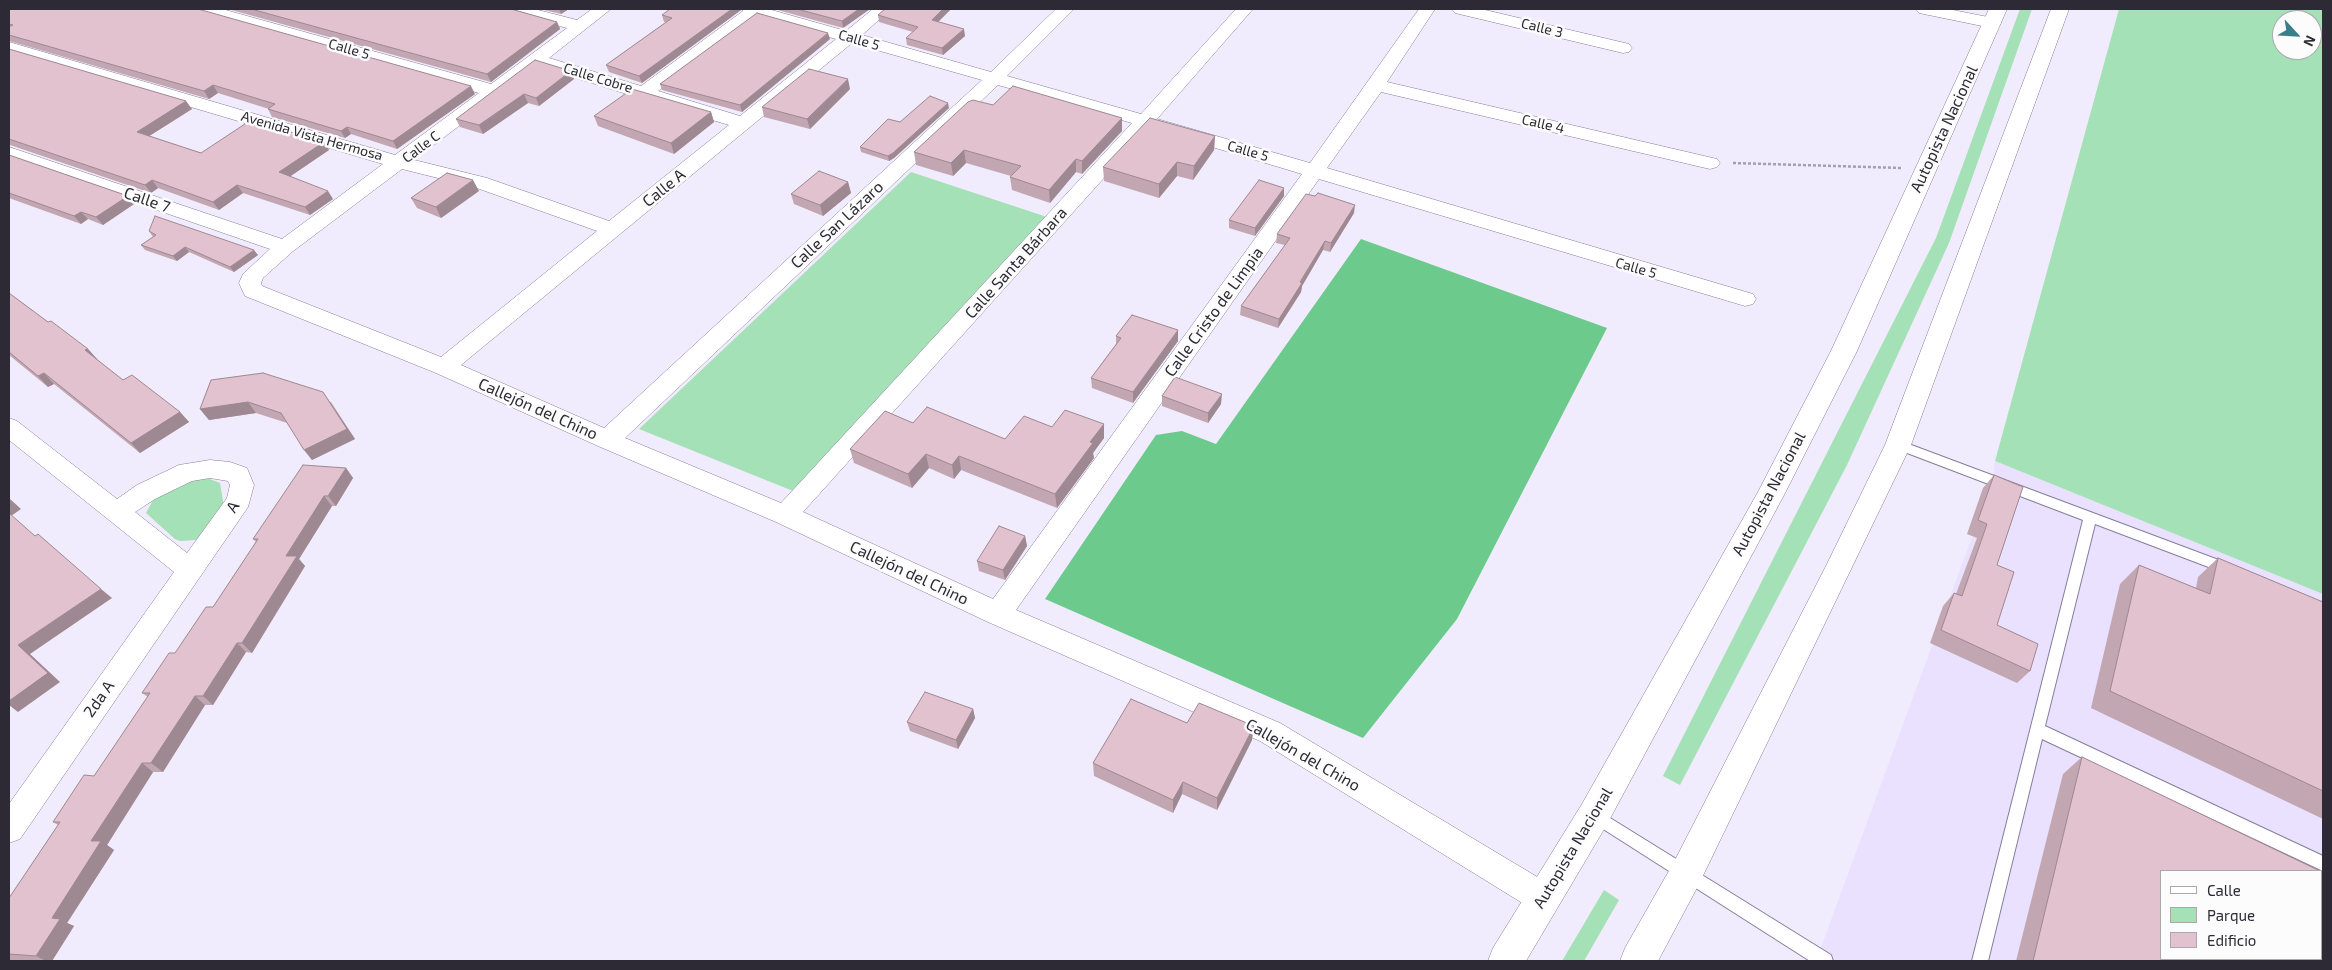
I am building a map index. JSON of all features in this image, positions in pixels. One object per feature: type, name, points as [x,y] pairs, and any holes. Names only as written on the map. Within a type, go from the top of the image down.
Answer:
[{"type":"highway","points":[[1638,961],[1686,874],[1841,564],[1898,445],[2060,9]]},
{"type":"highway","name":"Autopista Nacional","points":[[1506,961],[1594,815],[1769,496],[1844,352],[1925,168],[1995,16]]},
{"type":"street","name":"Calle 5","points":[[204,9],[494,91]]},
{"type":"street","points":[[515,9],[580,26]]},
{"type":"street","name":"Calle C","points":[[253,291],[250,283],[254,274],[285,247],[603,9]]},
{"type":"street","name":"Calle A","points":[[444,367],[883,9]]},
{"type":"street","name":"Calle San Lázaro","points":[[607,440],[994,79],[1066,9]]},
{"type":"street","name":"Calle Santa Bárbara","points":[[784,515],[1145,121],[1245,9]]},
{"type":"street","name":"Calle Cristo de Limpia","points":[[998,614],[1376,85],[1427,9]]},
{"type":"street","name":"Calle 3","points":[[1461,9],[1623,48]]},
{"type":"street","points":[[1925,9],[1995,16]]},
{"type":"street","name":"Calle 5","points":[[753,10],[1145,121],[1745,299]]},
{"type":"street","points":[[643,93],[753,10]]},
{"type":"street","name":"Avenida Vista Hermosa","points":[[9,46],[400,162],[480,182],[613,230]]},
{"type":"street","name":"Calle Cobre","points":[[537,60],[744,123]]},
{"type":"street","name":"Calle 4","points":[[1376,85],[1710,163]]},
{"type":"street","name":"Calle 7","points":[[9,153],[285,247]]},
{"type":"street","name":"Callejón del Chino","points":[[253,291],[444,367],[607,440],[784,515],[998,614],[1270,732],[1543,898]]},
{"type":"street","points":[[9,426],[188,569]]},
{"type":"street","name":"A","points":[[117,512],[146,492],[188,472],[210,469],[230,471],[238,475],[242,485],[239,500],[188,569]]},
{"type":"street","name":"2da A","points":[[9,829],[188,569]]},
{"type":"lane","points":[[1898,445],[2239,574]]},
{"type":"lane","points":[[1980,961],[2090,517]]},
{"type":"lane","points":[[2037,729],[2323,864]]},
{"type":"lane","points":[[1594,815],[1825,961]]},
{"type":"path","points":[[1710,163],[1925,168]]},
{"type":"shaded area","points":[[1995,461],[2323,594],[2323,961],[1816,961],[1993,480]]},
{"type":"green space","points":[[2020,9],[2032,9],[1949,243],[1847,465],[1680,785],[1663,776],[1936,238]]},
{"type":"green space","points":[[2119,9],[2323,9],[2323,594],[1995,461]]},
{"type":"green space","points":[[911,172],[1047,217],[793,491],[639,429]]},
{"type":"green space","points":[[1361,239],[1607,328],[1457,619],[1363,738],[1045,599],[1156,435],[1182,431],[1216,444]]},
{"type":"green space","points":[[207,478],[220,483],[224,507],[207,534],[196,540],[180,541],[175,539],[146,513],[153,500],[176,484]]},
{"type":"green space","points":[[1604,890],[1619,900],[1584,961],[1562,961]]},
{"type":"building","points":[[9,9],[198,9],[471,86],[393,141],[347,127],[341,131],[268,109],[275,104],[213,85],[204,91],[9,35],[9,27],[13,25],[9,24]]},
{"type":"building","points":[[251,9],[511,9],[557,22],[487,74]]},
{"type":"building","points":[[670,9],[732,9],[639,76],[606,65],[672,18],[662,15]]},
{"type":"building","points":[[797,9],[859,9],[842,21]]},
{"type":"building","points":[[885,9],[943,9],[932,20],[964,29],[942,48],[906,38],[918,27],[878,15]]},
{"type":"building","points":[[757,13],[828,33],[740,105],[660,84]]},
{"type":"building","points":[[9,49],[186,101],[137,132],[201,153],[251,120],[324,142],[279,172],[328,191],[305,207],[237,185],[213,202],[152,180],[145,185],[9,139]]},
{"type":"building","points":[[535,60],[571,71],[536,98],[524,94],[479,125],[456,119]]},
{"type":"building","points":[[809,69],[848,79],[807,119],[762,107]]},
{"type":"building","points":[[1013,86],[1122,118],[1082,161],[1076,159],[1049,190],[1010,177],[1021,166],[964,150],[951,163],[914,152],[968,102],[973,100],[993,105]]},
{"type":"building","points":[[632,89],[711,112],[671,143],[594,116]]},
{"type":"building","points":[[930,96],[948,103],[893,153],[888,156],[860,147],[888,119],[900,122]]},
{"type":"building","points":[[1150,118],[1215,136],[1194,166],[1177,162],[1159,184],[1103,167]]},
{"type":"building","points":[[9,155],[128,196],[96,217],[81,212],[74,216],[9,193]]},
{"type":"building","points":[[819,171],[848,182],[820,205],[791,194]]},
{"type":"building","points":[[447,173],[473,180],[436,207],[411,198]]},
{"type":"building","points":[[1259,180],[1284,188],[1255,228],[1229,220]]},
{"type":"building","points":[[1318,193],[1355,205],[1331,243],[1325,241],[1300,282],[1302,283],[1279,319],[1241,306],[1290,238],[1277,234],[1306,194],[1315,196]]},
{"type":"building","points":[[155,216],[254,250],[230,267],[185,247],[173,256],[141,245],[156,235],[149,231]]},
{"type":"building","points":[[9,293],[88,349],[85,350],[123,380],[132,375],[180,412],[131,443],[44,373],[38,376],[9,352]]},
{"type":"building","points":[[1132,315],[1178,330],[1133,392],[1091,378],[1121,338],[1116,336]]},
{"type":"building","points":[[263,373],[323,392],[347,429],[304,450],[281,413],[248,402],[200,409],[211,380]]},
{"type":"building","points":[[1175,377],[1222,394],[1208,413],[1162,396]]},
{"type":"building","points":[[927,407],[1005,439],[1024,416],[1052,427],[1065,410],[1104,424],[1090,442],[1093,443],[1055,494],[959,456],[952,465],[926,454],[908,474],[850,449],[885,411],[913,423]]},
{"type":"building","points":[[303,465],[346,468],[328,496],[324,496],[286,556],[297,556],[242,643],[237,643],[203,696],[195,696],[151,763],[142,763],[91,841],[101,841],[52,918],[60,919],[36,956],[9,954],[9,898],[60,822],[53,822],[84,775],[94,776],[150,693],[142,693],[169,653],[175,653],[206,607],[213,607],[258,539],[253,539]]},
{"type":"building","points":[[1994,475],[2023,487],[1997,565],[2014,572],[1997,625],[2038,644],[2030,671],[1941,630],[1954,593],[1962,596],[1987,524],[1978,520]]},
{"type":"building","points":[[9,513],[35,536],[38,534],[101,589],[18,645],[48,673],[9,701]]},
{"type":"building","points":[[999,526],[1025,536],[1003,570],[977,561]]},
{"type":"building","points":[[2218,558],[2323,602],[2323,791],[2110,691],[2139,565],[2210,594]]},
{"type":"building","points":[[925,692],[973,709],[956,740],[907,722]]},
{"type":"building","points":[[1131,699],[1187,723],[1199,703],[1254,726],[1217,798],[1183,782],[1173,800],[1093,763]]},
{"type":"building","points":[[2082,757],[2318,870],[2160,870],[2160,960],[2322,960],[2323,873],[2323,961],[2033,961]]}]
